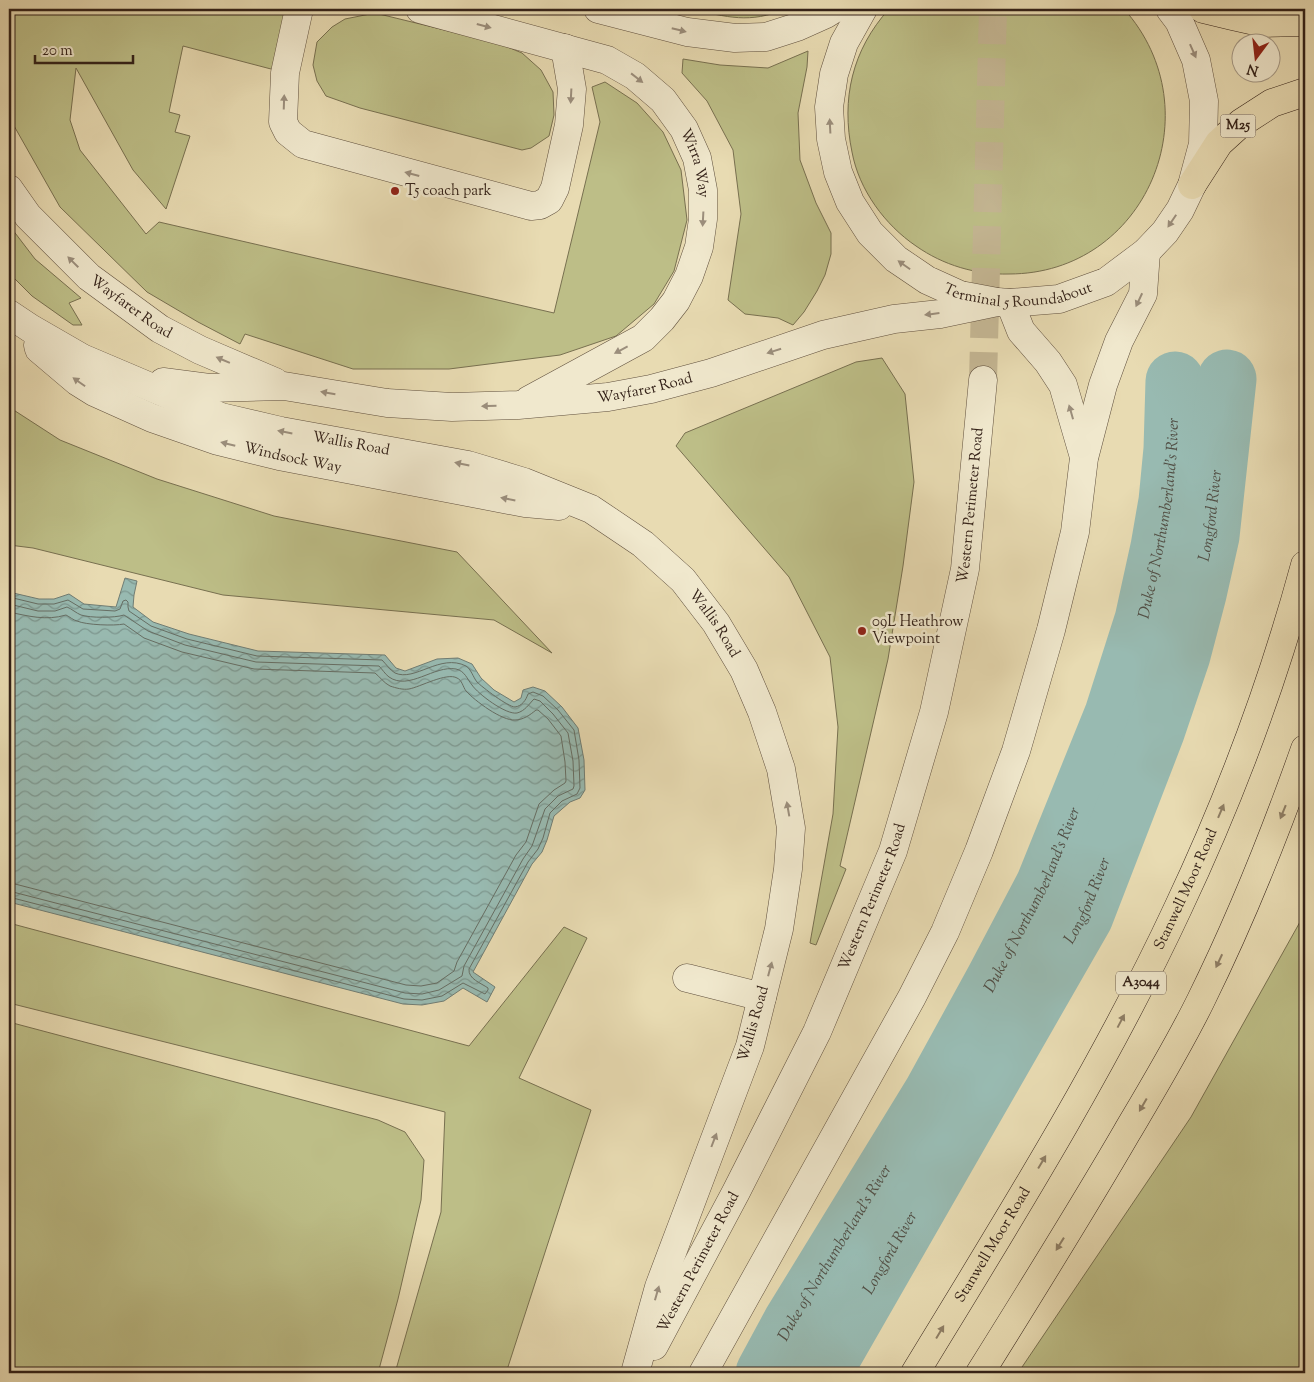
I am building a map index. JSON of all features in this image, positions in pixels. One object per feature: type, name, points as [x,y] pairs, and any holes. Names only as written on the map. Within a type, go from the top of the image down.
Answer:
[{"type":"main road","points":[[1203,9],[1264,23],[1305,22]]},
{"type":"main road","name":"M25","points":[[1192,185],[1218,143],[1241,123],[1272,103],[1305,92]]},
{"type":"main road","name":"Stanwell Moor Road","points":[[915,1373],[1043,1161],[1088,1082],[1170,925],[1201,858],[1257,718],[1305,565]]},
{"type":"main road","points":[[980,1373],[1074,1223],[1158,1079],[1201,1000],[1284,808],[1305,749]]},
{"type":"street","points":[[299,9],[285,73],[284,122],[288,132],[303,144],[532,206],[540,205],[549,200],[554,188],[569,125],[572,89],[565,48]]},
{"type":"street","name":"Wirra Way","points":[[420,9],[607,60],[636,76],[663,100],[684,129],[697,158],[703,190],[700,248],[689,276],[676,301],[662,319],[643,338],[518,405]]},
{"type":"street","points":[[598,9],[687,32],[735,38],[766,37],[797,27],[834,9]]},
{"type":"street","name":"Terminal 5 Roundabout","points":[[863,9],[844,43],[834,74],[829,107],[830,139],[838,172],[850,202],[870,233],[896,259],[926,280],[960,295],[1003,303],[1059,299],[1106,282],[1146,252],[1165,232],[1180,210],[1192,185],[1203,144],[1204,101],[1196,60],[1179,21],[1170,9]]},
{"type":"street","name":"Wayfarer Road","points":[[9,189],[28,216],[89,277],[160,329],[200,350],[284,386]]},
{"type":"street","points":[[703,1373],[912,997],[945,932],[979,851],[1019,742],[1051,630],[1075,532],[1084,458],[1103,385],[1119,341],[1143,294],[1146,252]]},
{"type":"street","points":[[1003,303],[1021,331],[1048,362],[1063,385],[1084,458]]},
{"type":"street","name":"Wayfarer Road","points":[[127,378],[209,388],[284,386],[388,403],[452,407],[518,405],[608,397],[652,389],[711,373],[823,335],[894,319],[940,314],[1003,303]]},
{"type":"street","name":"Wallis Road","points":[[19,321],[82,358],[221,417],[281,431],[468,465],[524,482],[591,509],[643,544],[683,580],[721,631],[744,670],[762,712],[781,769],[791,828],[788,869],[779,929],[750,1046],[658,1287],[635,1373]]},
{"type":"street","name":"Windsock Way","points":[[19,321],[39,349],[78,382],[94,392],[152,418],[218,442],[280,456],[525,503],[591,509]]},
{"type":"street","name":"Western Perimeter Road","points":[[639,1373],[731,1201],[817,1032],[892,851],[934,712],[965,569],[983,380]]},
{"type":"street","points":[[687,978],[762,997]]},
{"type":"green space","points":[[9,9],[294,9],[280,62],[271,69],[183,46],[169,112],[180,115],[175,132],[190,136],[166,209],[133,170],[76,68],[70,120],[80,150],[146,234],[159,222],[554,313],[600,122],[592,87],[605,82],[637,103],[663,132],[681,170],[687,220],[674,271],[654,304],[616,336],[560,355],[449,369],[353,369],[245,334],[240,344],[147,292],[60,207],[9,117]]},
{"type":"green space","points":[[691,9],[785,9],[772,14],[738,18]]},
{"type":"green space","points":[[889,9],[1124,9],[1151,50],[1164,93],[1164,138],[1152,180],[1130,217],[1098,247],[1057,267],[1009,274],[972,271],[937,259],[916,246],[894,228],[867,193],[855,166],[848,113],[852,76],[858,58],[876,25]]},
{"type":"green space","points":[[375,13],[498,43],[522,53],[541,70],[553,92],[554,115],[549,136],[531,148],[522,150],[360,108],[326,96],[317,81],[313,65],[317,42],[332,27],[345,19]]},
{"type":"green space","points":[[808,51],[807,67],[798,113],[800,160],[816,203],[831,233],[831,254],[825,275],[817,291],[793,325],[778,318],[745,314],[728,300],[741,214],[733,150],[707,101],[682,73],[683,59],[720,65],[768,68]]},
{"type":"green space","points":[[9,225],[35,259],[81,298],[69,303],[82,325],[73,325],[32,296],[9,273]]},
{"type":"green space","points":[[882,358],[905,394],[914,482],[888,659],[840,866],[846,869],[816,945],[810,943],[833,814],[838,727],[830,657],[789,577],[676,446],[685,433],[856,362]]},
{"type":"green space","points":[[9,407],[60,440],[157,479],[274,516],[457,552],[552,653],[494,620],[223,595],[33,548],[9,545]]},
{"type":"green space","points":[[1305,913],[1305,1373],[1018,1373],[1191,1117]]},
{"type":"green space","points":[[9,923],[469,1046],[564,927],[587,938],[519,1078],[591,1110],[506,1373],[395,1373],[441,1212],[445,1112],[9,1003]]},
{"type":"green space","points":[[9,1022],[378,1120],[405,1132],[424,1160],[421,1200],[398,1299],[378,1373],[9,1373]]},
{"type":"water","points":[[125,578],[137,581],[133,607],[153,622],[189,634],[258,651],[385,655],[396,668],[405,671],[437,659],[458,658],[472,664],[481,678],[494,690],[514,702],[521,698],[523,690],[533,687],[545,691],[562,707],[578,728],[584,760],[585,790],[580,798],[570,802],[554,816],[542,852],[532,864],[473,972],[495,987],[487,1002],[463,988],[444,1001],[422,1005],[403,1004],[9,902],[9,592],[39,599],[54,599],[69,594],[84,604],[116,607]]},
{"type":"waterway","name":"Longford River","points":[[822,1373],[1084,916],[1155,732],[1181,655],[1210,536],[1227,379]]},
{"type":"waterway","name":"Duke of Northumberland's River","points":[[765,1373],[792,1323],[933,1093],[1045,885],[1114,714],[1144,620],[1168,501],[1173,449],[1175,381]]},
{"type":"tunnel","points":[[983,380],[993,9]]},
{"type":"place","name":"T5 coach park","points":[[395,191]]},
{"type":"place","name":"09L Heathrow Viewpoint","points":[[862,631]]}]
